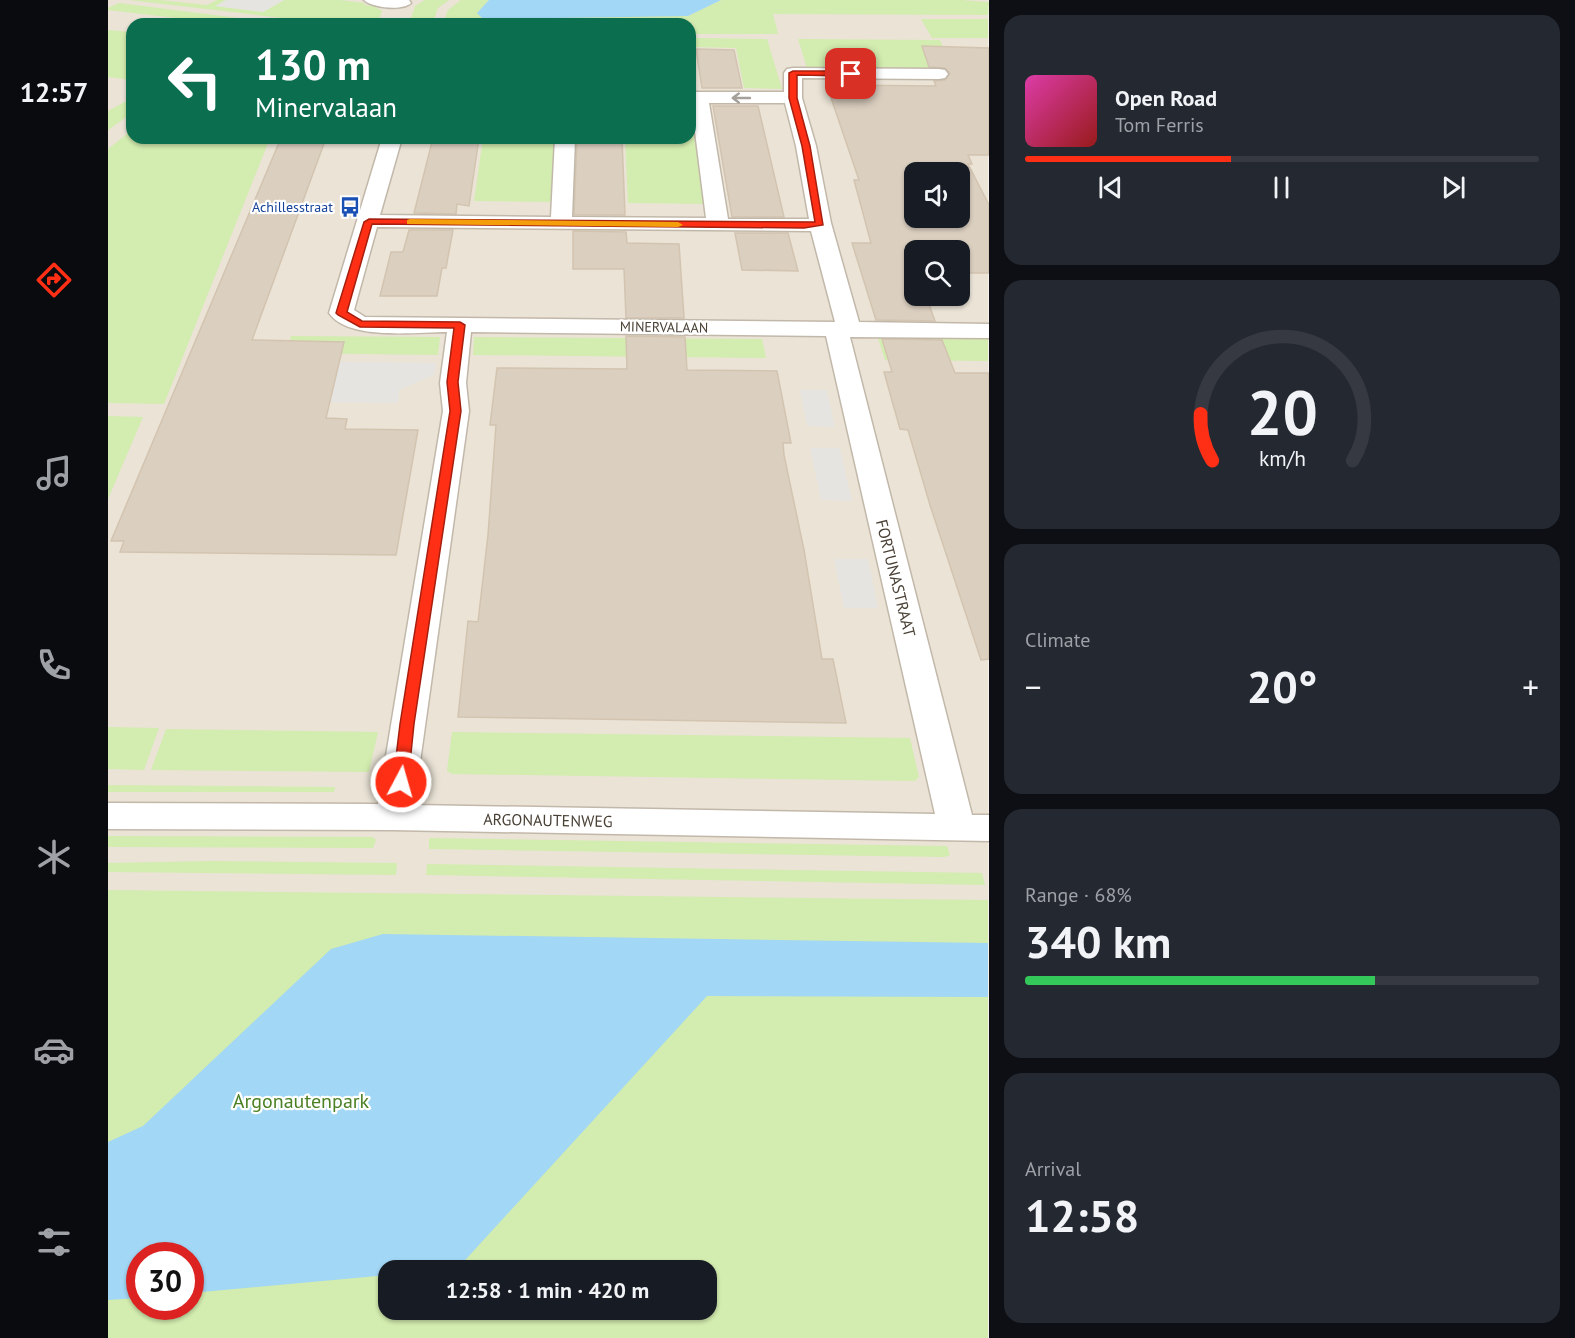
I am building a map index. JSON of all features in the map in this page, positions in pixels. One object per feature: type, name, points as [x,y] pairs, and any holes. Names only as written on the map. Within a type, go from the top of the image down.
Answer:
[{"type":"street","points":[[372,0],[404,6]]},
{"type":"street","points":[[696,97],[793,98],[793,73],[939,74]]},
{"type":"street","name":"FORTUNASTRAAT","points":[[793,98],[806,146],[819,224],[842,329],[973,827]]},
{"type":"street","points":[[696,100],[700,103],[718,225]]},
{"type":"street","points":[[390,144],[369,222],[804,226],[819,224]]},
{"type":"street","points":[[561,223],[565,144]]},
{"type":"street","name":"MINERVALAAN","points":[[369,222],[341,313],[360,324],[988,331]]},
{"type":"street","points":[[393,817],[401,782],[407,724],[456,411],[453,382],[460,325]]},
{"type":"street","name":"ARGONAUTENWEG","points":[[108,816],[393,817],[973,827]]},
{"type":"shaded area","points":[[108,0],[988,0],[988,1338],[108,1338]]},
{"type":"shaded area","points":[[226,0],[284,0],[263,12],[215,6]]},
{"type":"shaded area","points":[[306,361],[436,363],[434,375],[399,390],[398,403],[296,402]]},
{"type":"shaded area","points":[[800,390],[827,390],[835,427],[807,426]]},
{"type":"shaded area","points":[[810,448],[840,448],[852,501],[821,500]]},
{"type":"shaded area","points":[[834,559],[868,559],[878,608],[844,608]]},
{"type":"green space","points":[[129,0],[159,0],[207,5],[217,0],[226,0],[216,6],[263,12],[284,0],[340,0],[365,3],[364,5],[374,6],[382,11],[379,18],[283,18]]},
{"type":"green space","points":[[425,0],[449,0],[438,8],[434,18],[411,18],[415,6]]},
{"type":"green space","points":[[461,0],[489,0],[477,13],[688,16],[721,0],[989,2],[988,15],[773,14],[778,34],[696,34],[696,18],[445,18],[448,10]]},
{"type":"green space","points":[[119,3],[238,18],[177,18],[108,10]]},
{"type":"green space","points":[[921,19],[988,19],[988,38],[932,38]]},
{"type":"green space","points":[[108,30],[126,32],[126,79],[108,77]]},
{"type":"green space","points":[[696,38],[767,39],[782,89],[744,88],[736,48],[696,47]]},
{"type":"green space","points":[[798,39],[940,40],[953,70],[807,68]]},
{"type":"green space","points":[[126,101],[126,117],[108,130],[108,111]]},
{"type":"green space","points":[[696,118],[710,204],[628,203],[625,144],[696,144]]},
{"type":"green space","points":[[126,135],[126,144],[268,144],[164,404],[108,403],[108,149]]},
{"type":"green space","points":[[482,144],[556,144],[552,202],[474,201]]},
{"type":"green space","points":[[877,335],[988,336],[988,361],[885,360]]},
{"type":"green space","points":[[291,336],[440,337],[438,355],[286,353]]},
{"type":"green space","points":[[474,337],[762,339],[766,358],[473,355]]},
{"type":"green space","points":[[108,416],[143,417],[108,499]]},
{"type":"green space","points":[[108,727],[159,728],[144,770],[108,769]]},
{"type":"green space","points":[[166,729],[378,732],[369,772],[151,770]]},
{"type":"green space","points":[[452,732],[910,738],[919,777],[915,781],[452,774],[447,771]]},
{"type":"green space","points":[[108,785],[335,787],[334,792],[108,792]]},
{"type":"green space","points":[[108,836],[373,837],[376,840],[373,848],[108,847]]},
{"type":"green space","points":[[429,838],[947,846],[950,855],[945,857],[429,849]]},
{"type":"green space","points":[[212,861],[397,863],[396,875],[108,872],[108,863]]},
{"type":"green space","points":[[427,864],[982,873],[985,885],[426,875]]},
{"type":"green space","name":"Argonautenpark","points":[[108,890],[988,900],[988,1338],[108,1338]]},
{"type":"water","points":[[489,0],[721,0],[688,16],[482,18],[477,13]]},
{"type":"water","points":[[383,934],[988,943],[988,997],[707,996],[465,1260],[378,1260],[378,1276],[204,1292],[204,1242],[126,1242],[126,1299],[108,1300],[108,1142],[143,1126],[331,949]]},
{"type":"building","points":[[922,46],[989,48],[989,155],[968,155],[972,164],[970,162],[904,162],[904,228],[970,228],[970,168],[989,205],[989,273],[970,273],[970,240],[904,240],[904,306],[930,306],[935,321],[876,320],[852,243],[871,243],[854,180],[859,180],[828,89],[831,89],[830,85],[936,86],[934,81],[945,80],[950,73],[945,68],[929,67]]},
{"type":"building","points":[[696,49],[734,50],[742,88],[702,88]]},
{"type":"building","points":[[713,106],[758,106],[784,217],[732,217]]},
{"type":"building","points":[[278,144],[324,144],[252,340],[344,342],[326,418],[347,419],[345,429],[418,430],[396,555],[120,552],[124,541],[111,541]]},
{"type":"building","points":[[431,144],[478,144],[469,206],[457,204],[456,214],[414,213]]},
{"type":"building","points":[[577,144],[622,144],[625,215],[574,215]]},
{"type":"building","points":[[409,230],[453,230],[446,268],[442,268],[437,296],[380,296],[391,252],[403,252]]},
{"type":"building","points":[[573,231],[626,232],[627,243],[679,244],[684,318],[626,318],[624,269],[573,269]]},
{"type":"building","points":[[735,233],[788,233],[798,271],[742,270]]},
{"type":"building","points":[[626,336],[685,337],[687,370],[777,371],[791,443],[783,443],[784,455],[804,550],[822,659],[833,659],[846,723],[458,717],[468,621],[478,622],[488,535],[496,425],[490,425],[497,368],[627,369]]},
{"type":"building","points":[[882,339],[942,340],[955,373],[989,373],[989,659],[981,660],[908,430],[900,429],[884,372],[892,372]]},
{"type":"slow traffic","points":[[410,222],[678,225]]},
{"type":"place","name":"Achillesstraat","points":[[350,207]]},
{"type":"route","points":[[401,782],[407,724],[456,411],[453,382],[460,325],[360,324],[341,313],[369,222],[804,226],[819,224],[806,146],[793,98],[793,73],[851,74]]}]
